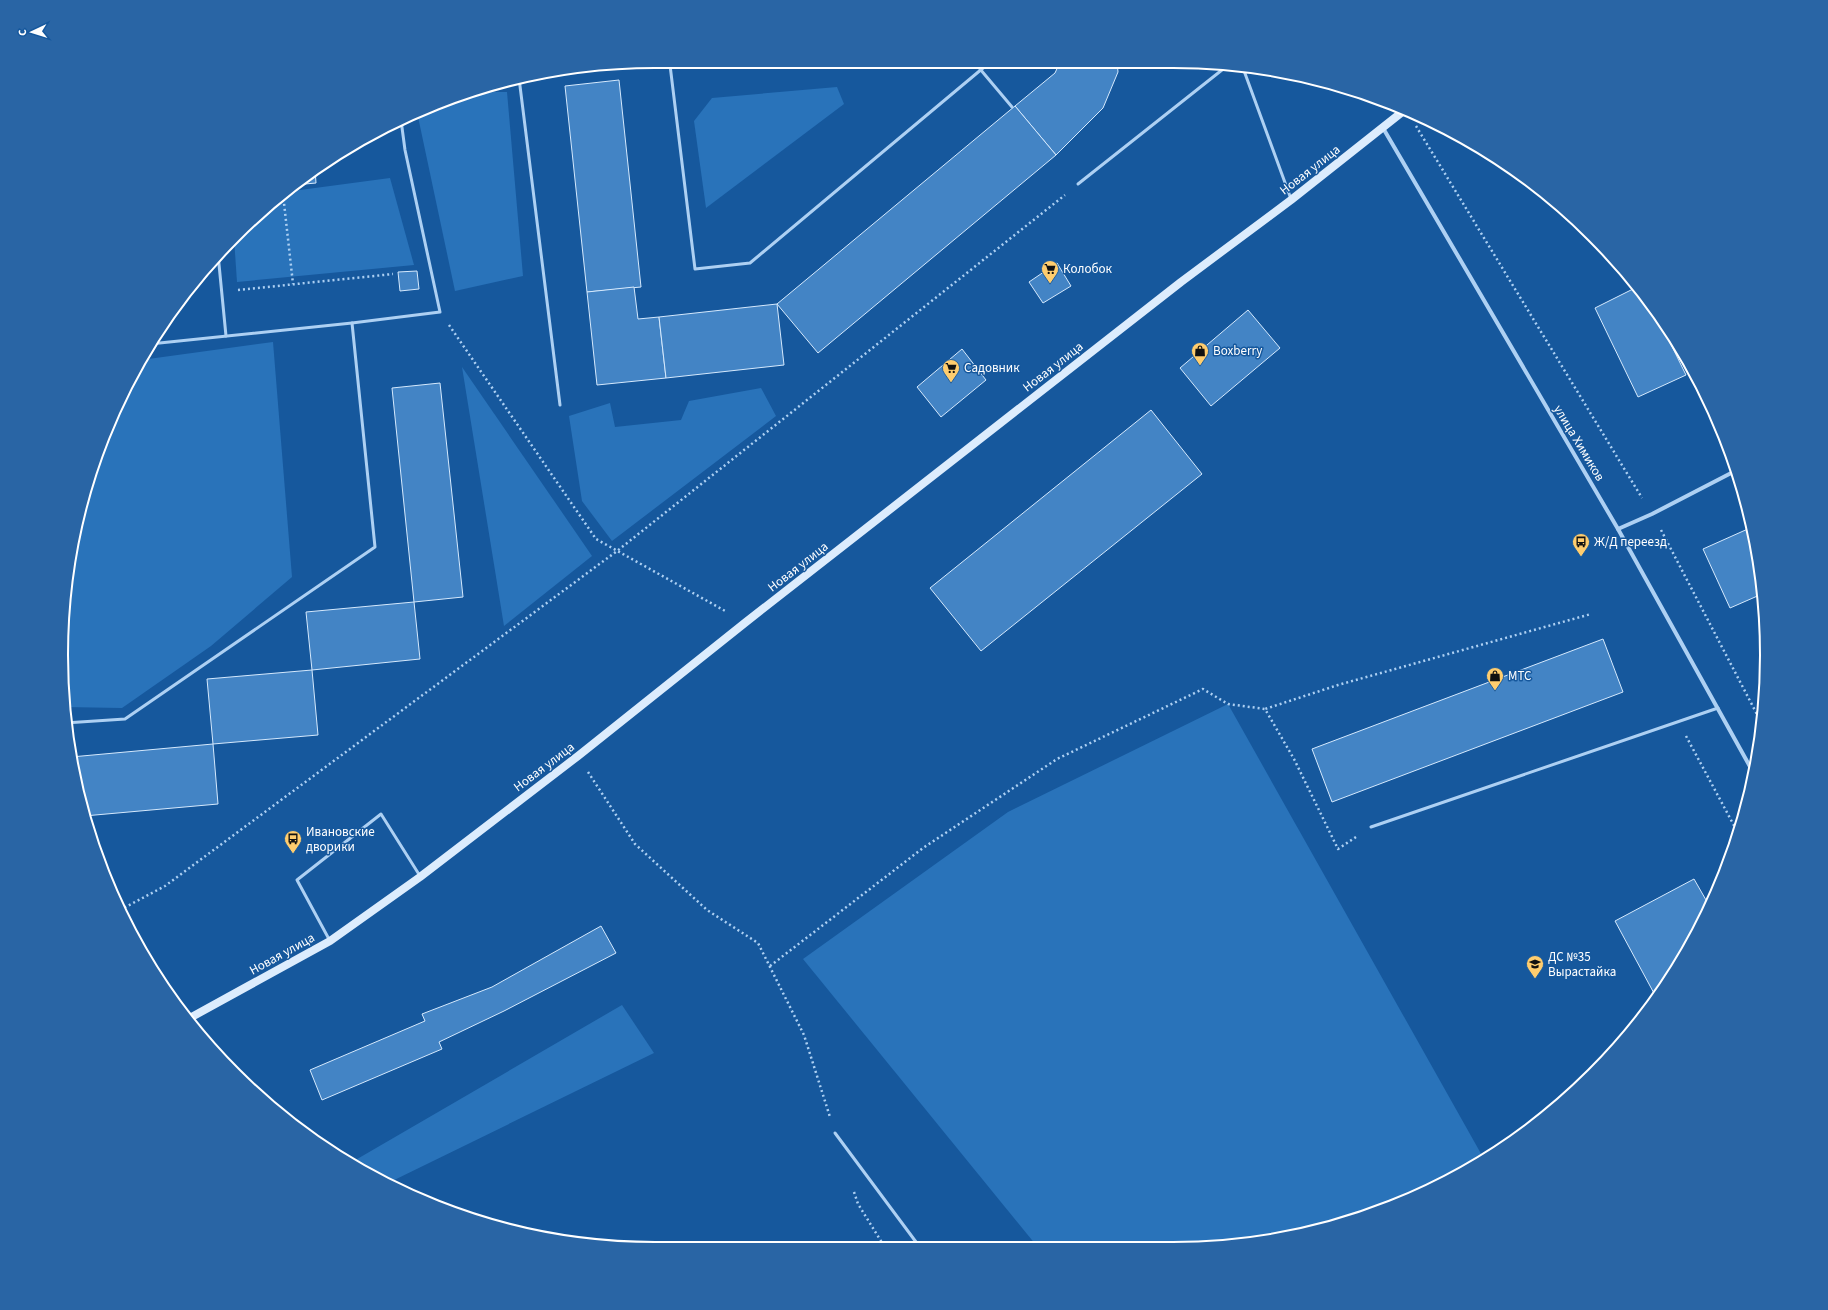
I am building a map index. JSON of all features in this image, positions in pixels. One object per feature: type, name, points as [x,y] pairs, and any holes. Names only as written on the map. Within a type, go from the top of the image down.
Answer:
[{"type":"street","name":"Новая улица","points":[[193,1016],[330,941],[420,877],[578,756],[1174,286],[1291,200],[1400,114]]},
{"type":"street","name":"улица Химиков","points":[[1383,128],[1618,530],[1750,766]]},
{"type":"street","points":[[1618,530],[1731,473]]},
{"type":"lane","points":[[670,68],[695,269],[750,263],[983,68]]},
{"type":"lane","points":[[980,70],[1012,106]]},
{"type":"lane","points":[[1078,184],[1222,70]]},
{"type":"lane","points":[[1245,72],[1291,200]]},
{"type":"lane","points":[[521,84],[560,405]]},
{"type":"lane","points":[[158,343],[352,323],[440,312],[405,150],[402,126]]},
{"type":"lane","points":[[219,263],[226,336]]},
{"type":"lane","points":[[72,723],[125,719],[375,547],[352,323]]},
{"type":"lane","points":[[1372,827],[1718,708]]},
{"type":"lane","points":[[330,941],[297,880],[380,814],[420,877]]},
{"type":"lane","points":[[835,1133],[916,1242]]},
{"type":"path","points":[[1412,120],[1652,514],[1757,714]]},
{"type":"path","points":[[125,907],[165,886],[617,551],[1078,184]]},
{"type":"path","points":[[284,201],[293,284]]},
{"type":"path","points":[[222,292],[393,274]]},
{"type":"path","points":[[440,312],[596,539],[746,622]]},
{"type":"path","points":[[770,966],[923,848],[1057,759],[1202,689],[1228,704],[1265,709],[1338,685],[1591,614]]},
{"type":"path","points":[[1265,709],[1294,759],[1338,849],[1372,827]]},
{"type":"path","points":[[1678,721],[1734,826]]},
{"type":"path","points":[[578,756],[635,844],[707,910],[758,942],[804,1035],[835,1133]]},
{"type":"path","points":[[854,1189],[858,1204],[882,1242]]},
{"type":"shaded area","points":[[837,87],[844,104],[706,208],[694,121],[712,98]]},
{"type":"shaded area","points":[[490,92],[507,92],[523,276],[455,291],[418,118],[466,99]]},
{"type":"shaded area","points":[[390,178],[414,265],[237,282],[235,246],[268,214],[296,191]]},
{"type":"shaded area","points":[[273,342],[292,577],[211,646],[122,708],[70,707],[68,655],[69,617],[79,540],[99,466],[129,395],[148,359]]},
{"type":"shaded area","points":[[462,367],[592,556],[504,626]]},
{"type":"shaded area","points":[[761,388],[776,416],[612,541],[582,501],[569,416],[610,403],[615,427],[681,420],[689,401]]},
{"type":"shaded area","points":[[1228,704],[1481,1154],[1433,1181],[1398,1197],[1362,1211],[1288,1231],[1211,1241],[1034,1242],[803,959],[1008,812]]},
{"type":"shaded area","points":[[622,1005],[654,1053],[394,1180],[356,1160]]},
{"type":"building","points":[[1057,68],[1118,68],[1118,72],[1103,108],[1056,155],[1015,106],[1055,73]]},
{"type":"building","points":[[619,80],[641,287],[587,292],[565,86]]},
{"type":"building","points":[[1015,106],[1056,155],[818,353],[777,304]]},
{"type":"building","points":[[316,177],[316,183],[305,184]]},
{"type":"building","name":"Колобок","points":[[1057,263],[1071,286],[1043,303],[1029,282]]},
{"type":"building","points":[[417,271],[419,289],[400,291],[398,272]]},
{"type":"building","points":[[634,287],[638,319],[659,317],[666,378],[597,385],[587,292]]},
{"type":"building","points":[[1632,290],[1661,329],[1686,375],[1638,397],[1595,308]]},
{"type":"building","points":[[777,304],[784,365],[666,378],[659,317]]},
{"type":"building","points":[[1248,310],[1280,348],[1211,406],[1180,368]]},
{"type":"building","name":"Садовник","points":[[962,349],[986,380],[941,417],[917,387]]},
{"type":"building","points":[[440,383],[463,597],[414,602],[392,388]]},
{"type":"building","points":[[1151,410],[1202,474],[981,651],[930,588]]},
{"type":"building","points":[[1746,530],[1757,596],[1730,608],[1703,549]]},
{"type":"building","points":[[414,602],[420,659],[312,670],[306,612]]},
{"type":"building","points":[[1603,639],[1623,692],[1332,802],[1312,749]]},
{"type":"building","points":[[312,670],[318,735],[213,744],[207,679]]},
{"type":"building","points":[[213,744],[218,804],[91,815],[77,756]]},
{"type":"building","points":[[1694,879],[1706,900],[1681,948],[1653,992],[1615,921]]},
{"type":"building","points":[[601,926],[616,953],[504,1011],[439,1042],[442,1049],[322,1100],[310,1070],[425,1021],[422,1014],[492,987]]},
{"type":"place","name":"Колобок","points":[[1050,284]]},
{"type":"place","name":"Boxberry","points":[[1200,366]]},
{"type":"place","name":"Садовник","points":[[951,383]]},
{"type":"place","name":"Ж/Д переезд","points":[[1581,557]]},
{"type":"place","name":"МТС","points":[[1495,691]]},
{"type":"place","name":"Ивановские дворики","points":[[293,854]]},
{"type":"place","name":"ДС №35 Вырастайка","points":[[1535,979]]}]
